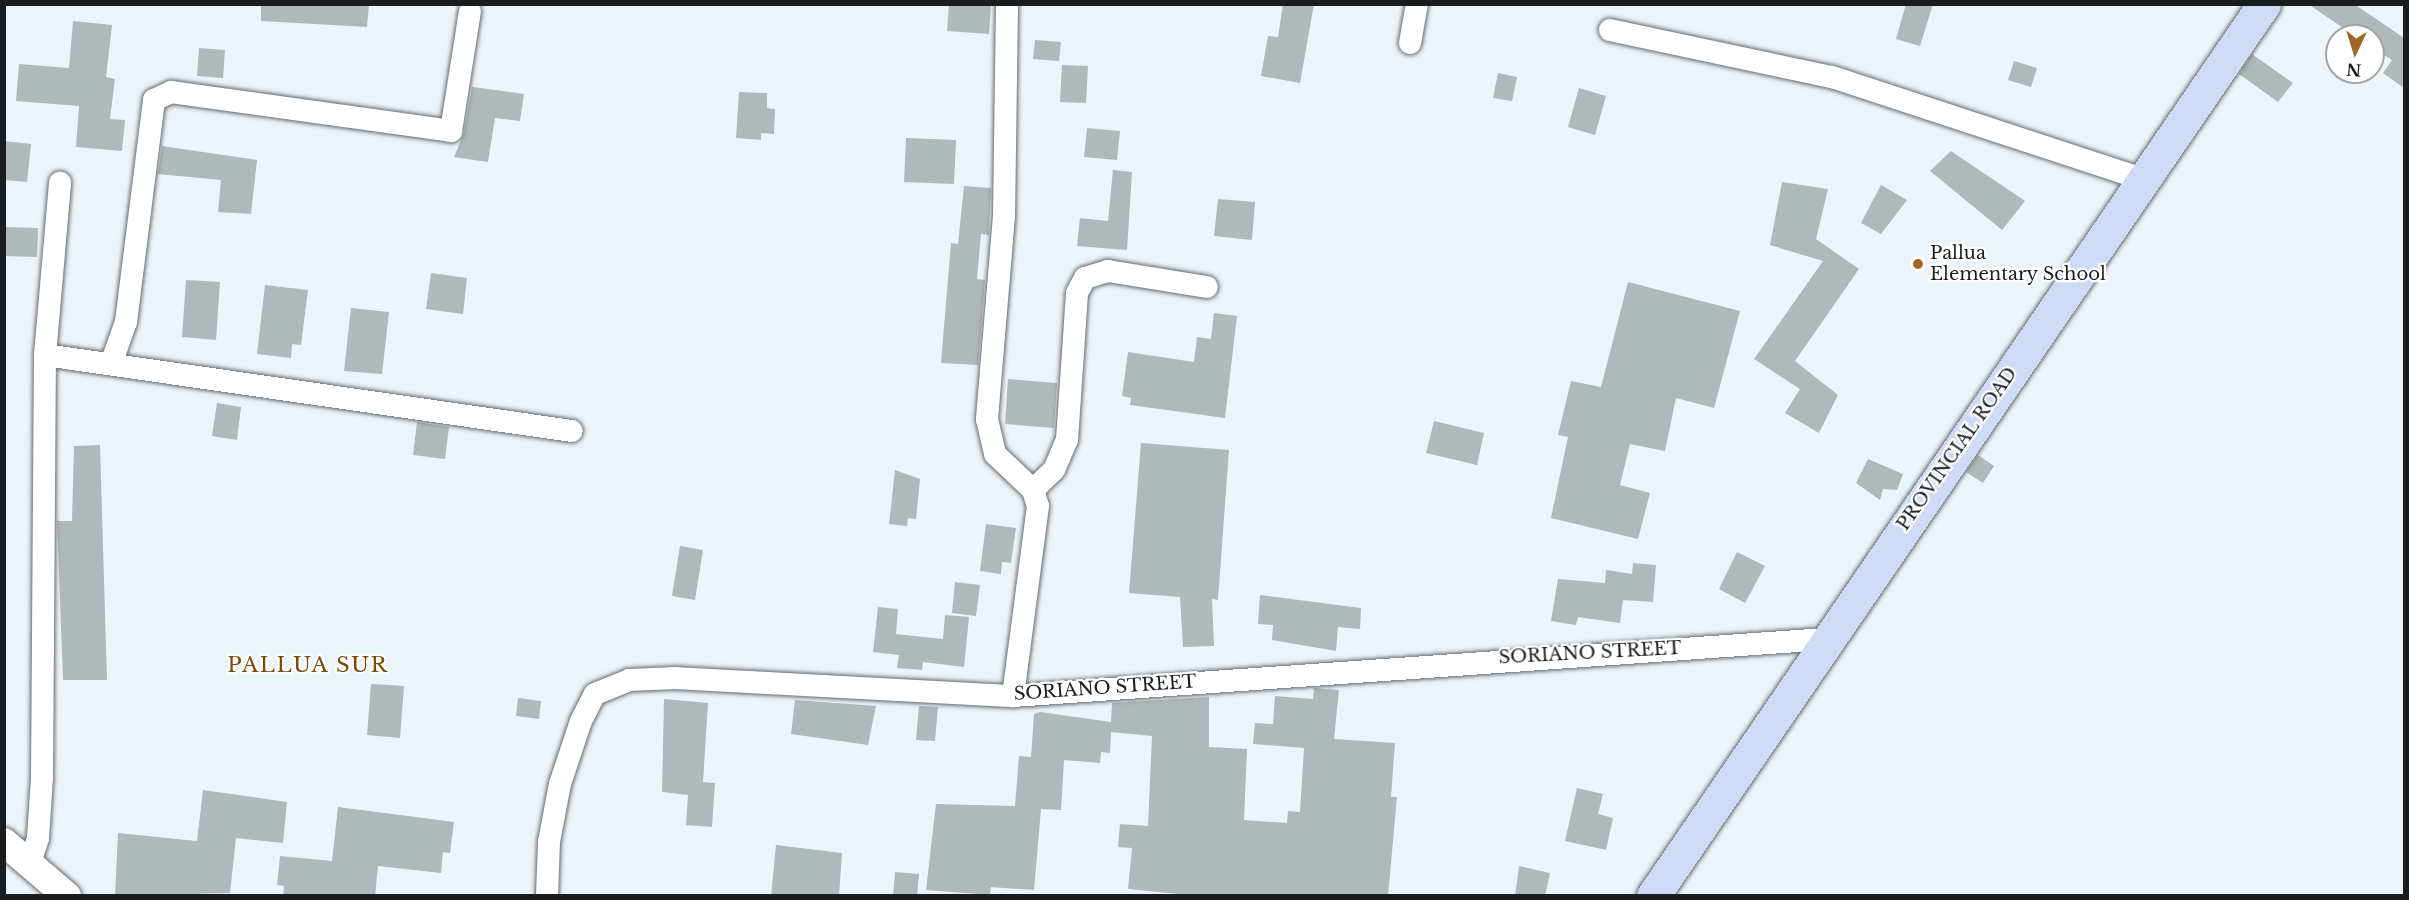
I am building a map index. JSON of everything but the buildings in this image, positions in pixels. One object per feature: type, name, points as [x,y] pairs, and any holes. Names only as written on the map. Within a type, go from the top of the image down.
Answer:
[{"type":"main road","name":"PROVINCIAL ROAD","points":[[1653,896],[1826,639],[2264,4]]},
{"type":"street","points":[[1007,4],[1004,216],[988,428],[1000,462],[1033,490],[1036,529],[1013,696]]},
{"type":"street","points":[[1410,43],[1417,4]]},
{"type":"street","points":[[112,361],[126,322],[154,100],[171,92],[451,130],[470,11]]},
{"type":"street","points":[[1610,30],[1832,77],[2143,179]]},
{"type":"street","points":[[30,863],[38,838],[42,778],[45,355],[60,183]]},
{"type":"street","points":[[1033,490],[1054,470],[1067,440],[1077,293],[1085,278],[1108,271],[1207,287]]},
{"type":"street","points":[[45,355],[112,361],[572,431]]},
{"type":"street","name":"SORIANO STREET","points":[[547,896],[549,842],[560,784],[595,694],[629,680],[676,678],[1013,696],[1826,639]]},
{"type":"street","points":[[4,842],[67,896]]},
{"type":"place","name":"Pallua Elementary School","points":[[1918,264]]},
{"type":"district","name":"PALLUA SUR","points":[[308,665]]}]
